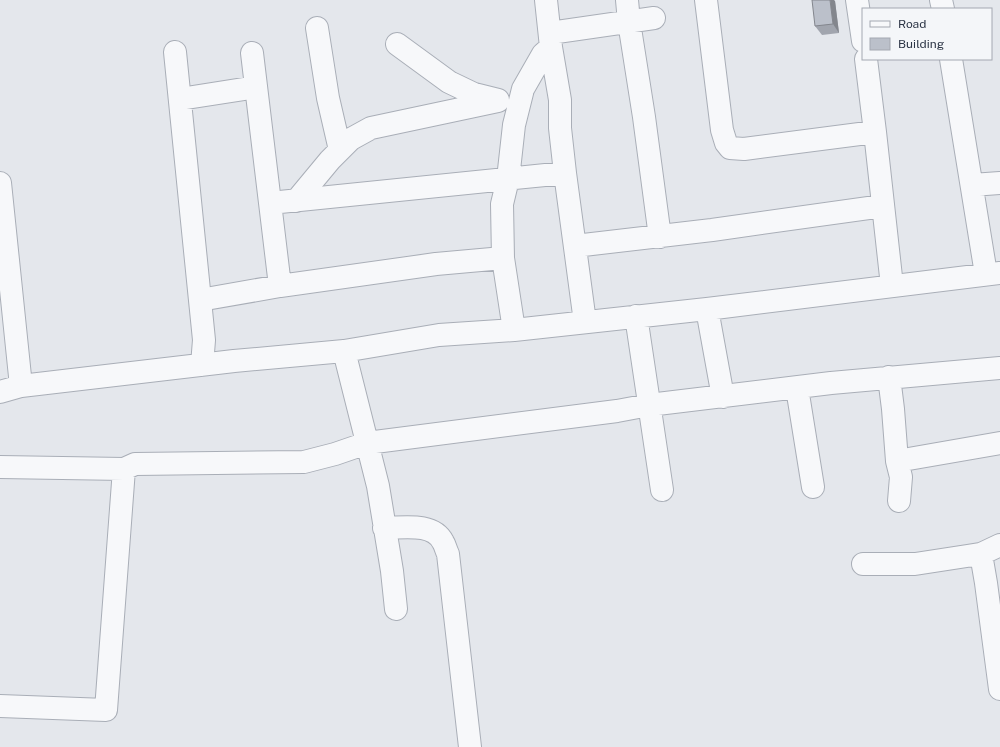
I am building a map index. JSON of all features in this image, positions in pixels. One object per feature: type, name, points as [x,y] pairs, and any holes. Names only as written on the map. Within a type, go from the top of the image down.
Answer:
[{"type":"street","points":[[546,0],[550,40],[560,100],[560,128],[564,173],[585,322]]},
{"type":"street","points":[[628,0],[629,22],[644,116],[660,237]]},
{"type":"street","points":[[706,0],[722,130],[726,143],[730,148],[744,149],[876,132]]},
{"type":"street","points":[[857,0],[862,23]]},
{"type":"street","points":[[550,40],[629,22],[654,18]]},
{"type":"street","points":[[317,28],[328,98],[340,150]]},
{"type":"street","points":[[296,201],[351,139],[371,128],[508,103],[524,89],[550,40]]},
{"type":"street","points":[[397,44],[449,82],[474,94],[508,103]]},
{"type":"street","points":[[176,52],[204,340],[202,365]]},
{"type":"street","points":[[252,53],[280,286]]},
{"type":"street","points":[[869,60],[892,286]]},
{"type":"street","points":[[7,390],[202,365],[344,351],[439,335],[514,330],[707,309],[993,274],[972,185],[951,60]]},
{"type":"street","points":[[180,99],[256,87]]},
{"type":"street","points":[[508,103],[514,125],[508,179],[502,204],[503,258],[514,330]]},
{"type":"street","points":[[270,203],[564,173]]},
{"type":"street","points":[[0,183],[7,313],[7,390],[0,406]]},
{"type":"street","points":[[972,185],[1000,183]]},
{"type":"street","points":[[575,246],[660,237],[883,206]]},
{"type":"street","points":[[200,300],[280,286],[436,264],[503,258]]},
{"type":"street","points":[[707,309],[723,397]]},
{"type":"street","points":[[636,316],[662,490]]},
{"type":"street","points":[[344,351],[378,486],[396,609]]},
{"type":"street","points":[[0,467],[124,469],[135,464],[304,462],[367,444],[649,406],[797,388],[1000,368]]},
{"type":"street","points":[[889,378],[900,477],[899,501]]},
{"type":"street","points":[[797,388],[813,487]]},
{"type":"street","points":[[897,460],[1000,444]]},
{"type":"street","points":[[0,706],[106,710],[124,469]]},
{"type":"street","points":[[384,528],[423,528],[432,531],[443,540],[448,554],[470,747]]},
{"type":"street","points":[[863,564],[915,564],[981,554],[1000,545]]},
{"type":"street","points":[[981,554],[1000,689]]},
{"type":"building","points":[[812,0],[830,0],[833,24],[815,26]]}]
